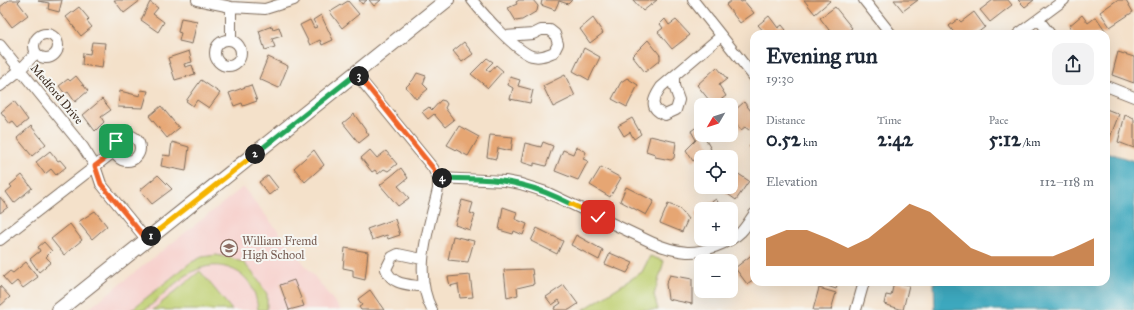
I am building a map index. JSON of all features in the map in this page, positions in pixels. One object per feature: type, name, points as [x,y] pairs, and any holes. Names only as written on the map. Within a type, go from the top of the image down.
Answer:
[{"type":"main road","points":[[60,310],[146,239],[356,74],[447,0]]},
{"type":"street","points":[[197,0],[231,7],[265,9],[294,0]]},
{"type":"street","points":[[472,0],[505,36],[531,55],[542,57],[554,52],[558,44],[555,34],[550,30],[542,30],[533,34],[505,36]]},
{"type":"street","points":[[693,0],[750,72]]},
{"type":"street","points":[[864,0],[888,30]]},
{"type":"street","points":[[1024,30],[1064,0]]},
{"type":"street","points":[[231,7],[231,40]]},
{"type":"street","points":[[1039,20],[1047,30]]},
{"type":"street","points":[[674,76],[721,36]]},
{"type":"street","name":"Medford Drive","points":[[0,45],[83,146],[95,166],[101,184],[146,239]]},
{"type":"street","points":[[0,86],[20,70],[36,53]]},
{"type":"street","points":[[356,74],[433,168],[438,178],[438,189],[422,259],[424,287],[432,310]]},
{"type":"street","points":[[1110,88],[1134,97]]},
{"type":"street","points":[[0,240],[95,166],[111,154],[115,153]]},
{"type":"street","points":[[438,178],[521,184],[546,192],[662,247],[687,252],[715,247],[731,239],[742,232],[750,220]]},
{"type":"street","points":[[422,259],[398,254],[392,257],[386,269],[394,282],[424,287]]},
{"type":"street","points":[[856,310],[863,286]]},
{"type":"shaded area","name":"William Fremd High School","points":[[243,187],[341,310],[87,310]]},
{"type":"green space","points":[[216,255],[231,258],[244,263],[256,277],[267,294],[267,310],[258,310],[252,287],[240,273],[223,266],[212,266],[202,268],[184,277],[145,309],[131,310],[190,263],[202,257]]},
{"type":"green space","points":[[650,256],[664,261],[654,295],[658,310],[583,310],[642,272]]},
{"type":"green space","points":[[200,271],[232,310],[153,310]]},
{"type":"water","points":[[1110,153],[1134,161],[1134,310],[935,310],[934,286],[1110,286]]},
{"type":"building","points":[[9,0],[20,0],[18,2],[28,15],[12,27],[0,11],[0,7]]},
{"type":"building","points":[[62,0],[59,12],[48,9],[49,3],[38,1]]},
{"type":"building","points":[[114,0],[141,0],[124,13]]},
{"type":"building","points":[[359,0],[367,0],[362,4]]},
{"type":"building","points":[[369,0],[381,0],[374,6]]},
{"type":"building","points":[[519,0],[533,0],[538,6],[537,11],[522,20],[516,21],[508,8],[517,4],[516,2]]},
{"type":"building","points":[[542,0],[572,0],[568,4],[559,1],[555,10],[541,5]]},
{"type":"building","points":[[633,0],[657,0],[643,11]]},
{"type":"building","points":[[732,0],[740,0],[741,2],[744,1],[754,13],[740,23],[726,5]]},
{"type":"building","points":[[804,0],[829,0],[830,1],[815,14]]},
{"type":"building","points":[[894,0],[918,0],[903,11]]},
{"type":"building","points":[[993,0],[1008,0],[1012,5],[990,22],[980,10]]},
{"type":"building","points":[[1018,0],[1034,0],[1025,7]]},
{"type":"building","points":[[1117,0],[1126,0],[1133,12],[1110,27],[1100,12]]},
{"type":"building","points":[[348,1],[359,14],[342,28],[330,12]]},
{"type":"building","points":[[150,2],[158,8],[153,14],[164,22],[158,32],[141,20]]},
{"type":"building","points":[[79,7],[89,19],[87,21],[92,27],[81,36],[66,17]]},
{"type":"building","points":[[835,7],[852,28],[849,30],[829,30],[820,18]]},
{"type":"building","points":[[974,12],[985,27],[981,30],[952,30],[949,26],[958,19],[961,22]]},
{"type":"building","points":[[321,15],[333,40],[322,45],[320,40],[310,45],[300,25],[310,20],[314,28],[317,27],[313,20]]},
{"type":"building","points":[[1082,15],[1088,23],[1096,17],[1105,30],[1072,30],[1069,26]]},
{"type":"building","points":[[769,16],[778,28],[782,25],[786,30],[762,30],[758,25]]},
{"type":"building","points":[[181,18],[197,21],[192,44],[179,41],[181,33],[178,32]]},
{"type":"building","points":[[593,18],[603,33],[590,43],[580,29]]},
{"type":"building","points":[[665,19],[669,25],[676,20],[690,35],[672,49],[658,32],[663,28],[660,24]]},
{"type":"building","points":[[272,26],[273,29],[279,27],[282,36],[272,39],[275,47],[265,50],[259,31]]},
{"type":"building","points":[[648,40],[660,55],[660,60],[645,72],[632,56]]},
{"type":"building","points":[[92,42],[105,43],[102,68],[82,65],[83,53],[90,54]]},
{"type":"building","points":[[464,42],[473,54],[462,62],[453,51]]},
{"type":"building","points":[[584,48],[600,57],[589,80],[573,71]]},
{"type":"building","points":[[189,51],[192,62],[184,64],[185,67],[192,65],[195,74],[175,80],[168,58]]},
{"type":"building","points":[[1118,52],[1134,57],[1134,83],[1112,75]]},
{"type":"building","points":[[268,57],[288,66],[279,88],[259,79]]},
{"type":"building","points":[[487,58],[493,62],[486,69],[490,72],[496,65],[503,71],[488,88],[471,74]]},
{"type":"building","points":[[717,67],[727,79],[719,85],[726,96],[723,98],[707,98],[697,85]]},
{"type":"building","points":[[417,73],[426,76],[423,84],[428,89],[416,99],[406,87]]},
{"type":"building","points":[[565,75],[575,96],[553,107],[543,86]]},
{"type":"building","points":[[76,76],[88,91],[75,102],[68,92],[65,94],[59,86],[68,79],[70,81]]},
{"type":"building","points":[[510,77],[520,80],[518,86],[533,90],[530,103],[510,99],[513,88],[508,85]]},
{"type":"building","points":[[627,78],[638,85],[627,107],[612,99],[621,82]]},
{"type":"building","points":[[201,80],[220,93],[209,108],[197,100],[193,106],[186,101]]},
{"type":"building","points":[[251,85],[257,101],[243,106],[242,103],[234,106],[229,93]]},
{"type":"building","points":[[141,90],[148,91],[143,108],[118,107],[120,91],[140,96]]},
{"type":"building","points":[[102,99],[111,110],[101,117],[104,122],[95,131],[83,115]]},
{"type":"building","points":[[441,100],[445,101],[447,104],[445,108],[454,120],[445,127],[434,114],[428,119],[422,112],[429,107],[432,110]]},
{"type":"building","points":[[14,101],[28,120],[18,128],[13,122],[10,124],[1,112]]},
{"type":"building","points":[[744,102],[750,110],[750,129],[745,127],[741,130],[738,126],[738,107]]},
{"type":"building","points":[[161,106],[179,128],[167,138],[149,116]]},
{"type":"building","points":[[1110,111],[1119,114],[1110,137]]},
{"type":"building","points":[[354,114],[369,135],[359,143],[343,123]]},
{"type":"building","points":[[1125,115],[1134,119],[1134,148],[1118,142]]},
{"type":"building","points":[[632,118],[641,134],[634,139],[630,132],[624,136],[618,126]]},
{"type":"building","points":[[31,126],[46,144],[32,156],[17,138]]},
{"type":"building","points":[[459,126],[479,137],[468,156],[447,145]]},
{"type":"building","points":[[694,129],[694,136],[691,131]]},
{"type":"building","points":[[490,135],[513,137],[511,151],[498,148],[496,159],[487,157]]},
{"type":"building","points":[[650,136],[676,142],[674,158],[671,160],[655,157],[655,154],[646,151]]},
{"type":"building","points":[[172,142],[189,147],[186,171],[161,166],[163,155],[170,156]]},
{"type":"building","points":[[543,142],[553,146],[546,166],[534,163],[534,166],[521,162],[525,143],[541,147]]},
{"type":"building","points":[[694,142],[707,142],[711,149],[694,150],[693,161],[686,150]]},
{"type":"building","points":[[576,147],[586,152],[583,159],[588,161],[578,180],[555,171],[563,150],[573,154]]},
{"type":"building","points":[[314,150],[324,165],[305,182],[294,168]]},
{"type":"building","points":[[370,150],[377,158],[386,151],[397,164],[388,171],[384,169],[378,174],[375,170],[372,172],[361,158]]},
{"type":"building","points":[[50,151],[58,161],[60,160],[66,167],[56,175],[51,169],[45,174],[36,162]]},
{"type":"building","points":[[601,167],[621,178],[610,197],[590,185]]},
{"type":"building","points":[[401,168],[408,178],[398,186],[409,198],[398,206],[380,185]]},
{"type":"building","points":[[738,174],[749,181],[736,200],[728,194],[738,194]]},
{"type":"building","points":[[22,175],[32,188],[14,203],[6,192],[12,187],[10,185]]},
{"type":"building","points":[[158,175],[172,189],[152,204],[140,190]]},
{"type":"building","points":[[268,175],[278,188],[269,195],[259,182]]},
{"type":"building","points":[[626,187],[654,201],[646,215],[620,201]]},
{"type":"building","points":[[0,197],[8,207],[0,213]]},
{"type":"building","points":[[462,200],[473,203],[470,213],[475,215],[470,230],[455,225]]},
{"type":"building","points":[[668,204],[679,208],[688,219],[682,232],[660,223]]},
{"type":"building","points":[[503,207],[517,212],[515,219],[527,224],[523,235],[514,231],[513,234],[499,230]]},
{"type":"building","points":[[95,211],[107,226],[92,239],[78,222]]},
{"type":"building","points":[[395,219],[400,235],[388,239],[387,235],[372,240],[367,229]]},
{"type":"building","points":[[70,224],[82,240],[64,255],[51,239]]},
{"type":"building","points":[[537,228],[563,241],[557,254],[531,241]]},
{"type":"building","points":[[576,235],[603,250],[599,260],[571,245]]},
{"type":"building","points":[[453,236],[474,241],[468,262],[448,260]]},
{"type":"building","points":[[44,242],[52,251],[46,257],[51,262],[39,272],[30,259],[40,251],[38,247]]},
{"type":"building","points":[[345,248],[368,252],[365,280],[353,277],[353,270],[343,268]]},
{"type":"building","points":[[610,253],[633,263],[627,273],[605,264]]},
{"type":"building","points":[[750,256],[750,282],[747,284],[738,272],[738,266]]},
{"type":"building","points":[[26,262],[38,277],[23,288],[17,281],[11,286],[3,277],[10,271],[13,273]]},
{"type":"building","points":[[532,269],[534,284],[517,288],[518,295],[507,298],[504,270]]},
{"type":"building","points":[[470,275],[473,297],[460,298],[458,284],[450,286],[448,277]]},
{"type":"building","points":[[670,275],[692,279],[692,304],[668,299],[666,284]]},
{"type":"building","points":[[294,280],[304,306],[289,310],[280,285]]},
{"type":"building","points":[[564,285],[578,304],[569,310],[555,310],[554,308],[561,303],[559,300],[552,305],[546,297]]},
{"type":"building","points":[[0,286],[10,297],[0,306]]},
{"type":"building","points":[[827,286],[837,286],[836,289]]},
{"type":"building","points":[[893,286],[909,286],[903,310],[884,304],[886,295],[891,296]]},
{"type":"building","points":[[819,288],[836,293],[831,310],[813,310]]},
{"type":"building","points":[[370,290],[384,310],[361,310],[359,307],[362,305],[358,299]]},
{"type":"place","name":"William Fremd High School","points":[[229,248]]},
{"type":"route","points":[[116,141],[114,146],[115,153],[111,154],[95,166],[101,184],[146,239],[356,74],[433,168],[438,178],[521,184],[546,192],[598,217]]}]
